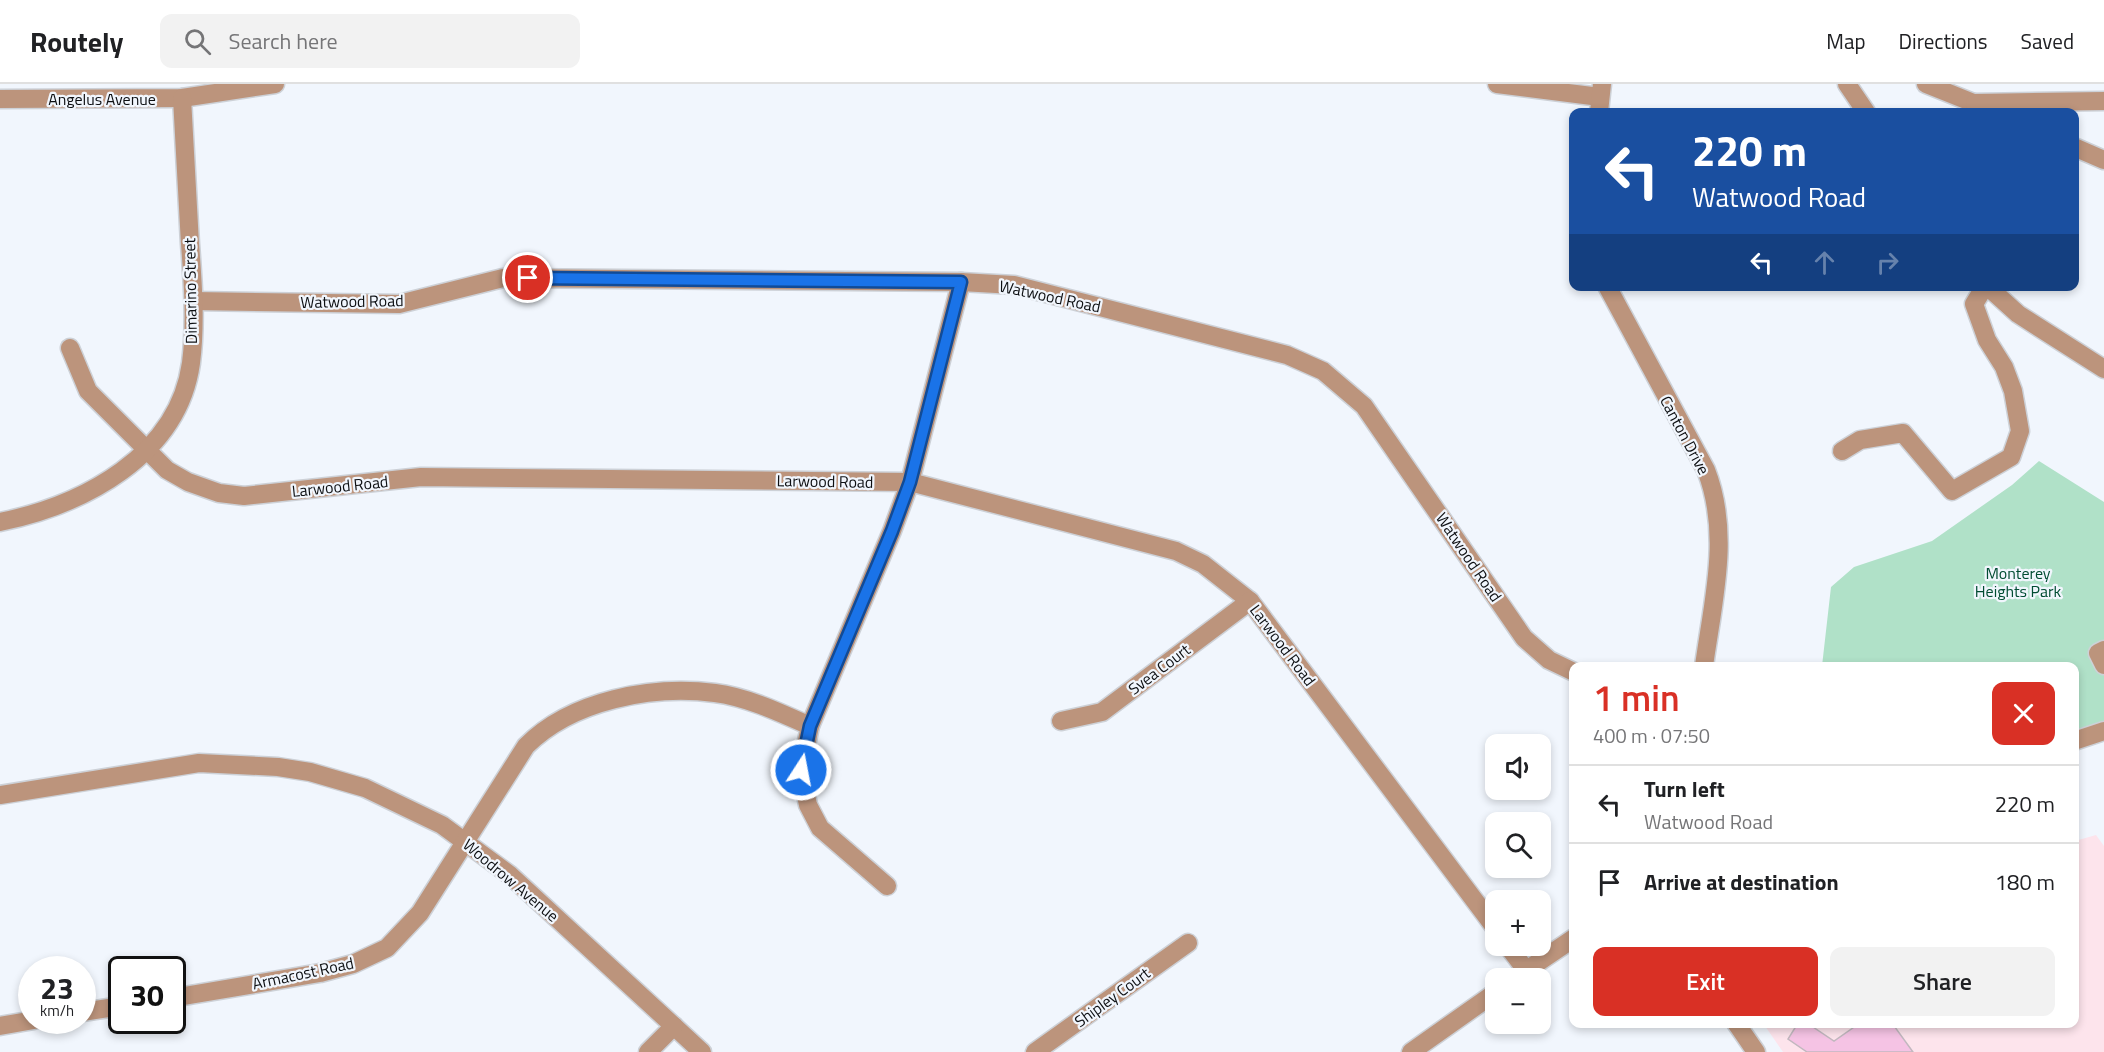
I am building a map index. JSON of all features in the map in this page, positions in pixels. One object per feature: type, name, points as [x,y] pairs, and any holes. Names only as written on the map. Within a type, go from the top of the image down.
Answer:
[{"type":"street","name":"Angelus Avenue","points":[[0,99],[182,98],[275,84]]},
{"type":"street","points":[[1497,84],[1600,98]]},
{"type":"street","points":[[1847,84],[1863,108]]},
{"type":"street","points":[[1926,84],[1987,108]]},
{"type":"street","name":"Dimarino Street","points":[[0,522],[54,507],[109,481],[146,452],[158,438],[181,398],[191,364],[194,300],[182,98]]},
{"type":"street","points":[[1975,103],[2104,101]]},
{"type":"street","points":[[2079,149],[2104,160]]},
{"type":"street","name":"Watwood Road","points":[[194,300],[399,304],[503,278],[961,282],[1014,285],[1287,355],[1323,371],[1354,396],[1392,443],[1524,638],[1549,660],[1569,670]]},
{"type":"street","points":[[887,886],[829,838],[808,805],[801,770],[810,726],[892,531],[910,482],[961,282]]},
{"type":"street","name":"Canton Drive","points":[[1610,291],[1706,470],[1715,499],[1720,528],[1720,556],[1705,662]]},
{"type":"street","points":[[1842,451],[1860,440],[1903,433],[1952,491],[2011,457],[2020,431],[2013,391],[2004,367],[1987,340],[1974,304],[1983,291]]},
{"type":"street","points":[[1992,291],[2018,314],[2104,369]]},
{"type":"street","name":"Larwood Road","points":[[70,348],[88,391],[146,452],[167,470],[188,482],[219,493],[244,496],[421,477],[910,482],[1176,552],[1203,564],[1250,601],[1485,914]]},
{"type":"street","name":"Svea Court","points":[[1061,721],[1102,712],[1250,601]]},
{"type":"street","points":[[2104,650],[2098,653],[2104,665]]},
{"type":"street","name":"Armacost Road","points":[[186,996],[320,973],[373,956],[411,926],[526,746],[546,729],[584,710],[639,694],[669,691],[716,693],[810,726]]},
{"type":"street","points":[[2079,739],[2104,731]]},
{"type":"street","name":"Woodrow Avenue","points":[[0,795],[199,763],[258,765],[310,772],[365,788],[417,811],[466,841],[510,875],[702,1052]]},
{"type":"street","points":[[1530,968],[1569,941]]},
{"type":"street","name":"Shipley Court","points":[[1035,1052],[1188,943]]},
{"type":"street","points":[[1411,1052],[1485,1000]]},
{"type":"street","points":[[0,1026],[18,1023]]},
{"type":"street","points":[[648,1052],[674,1026]]},
{"type":"street","points":[[1739,1028],[1756,1052]]},
{"type":"shaded area","points":[[2096,835],[2104,846],[2104,1052],[1783,1052],[1766,1028],[2079,1028],[2079,840]]},
{"type":"green space","name":"Monterey Heights Park","points":[[2039,461],[2104,502],[2104,731],[2079,742],[2079,662],[1822,662],[1831,587],[1854,567],[1932,541],[2012,485]]},
{"type":"building","points":[[1795,1028],[1814,1028],[1834,1041],[1853,1028],[1896,1028],[1913,1052],[1807,1052],[1788,1039]]},
{"type":"route","points":[[528,278],[961,282],[910,482],[892,531],[810,726],[801,770]]}]
